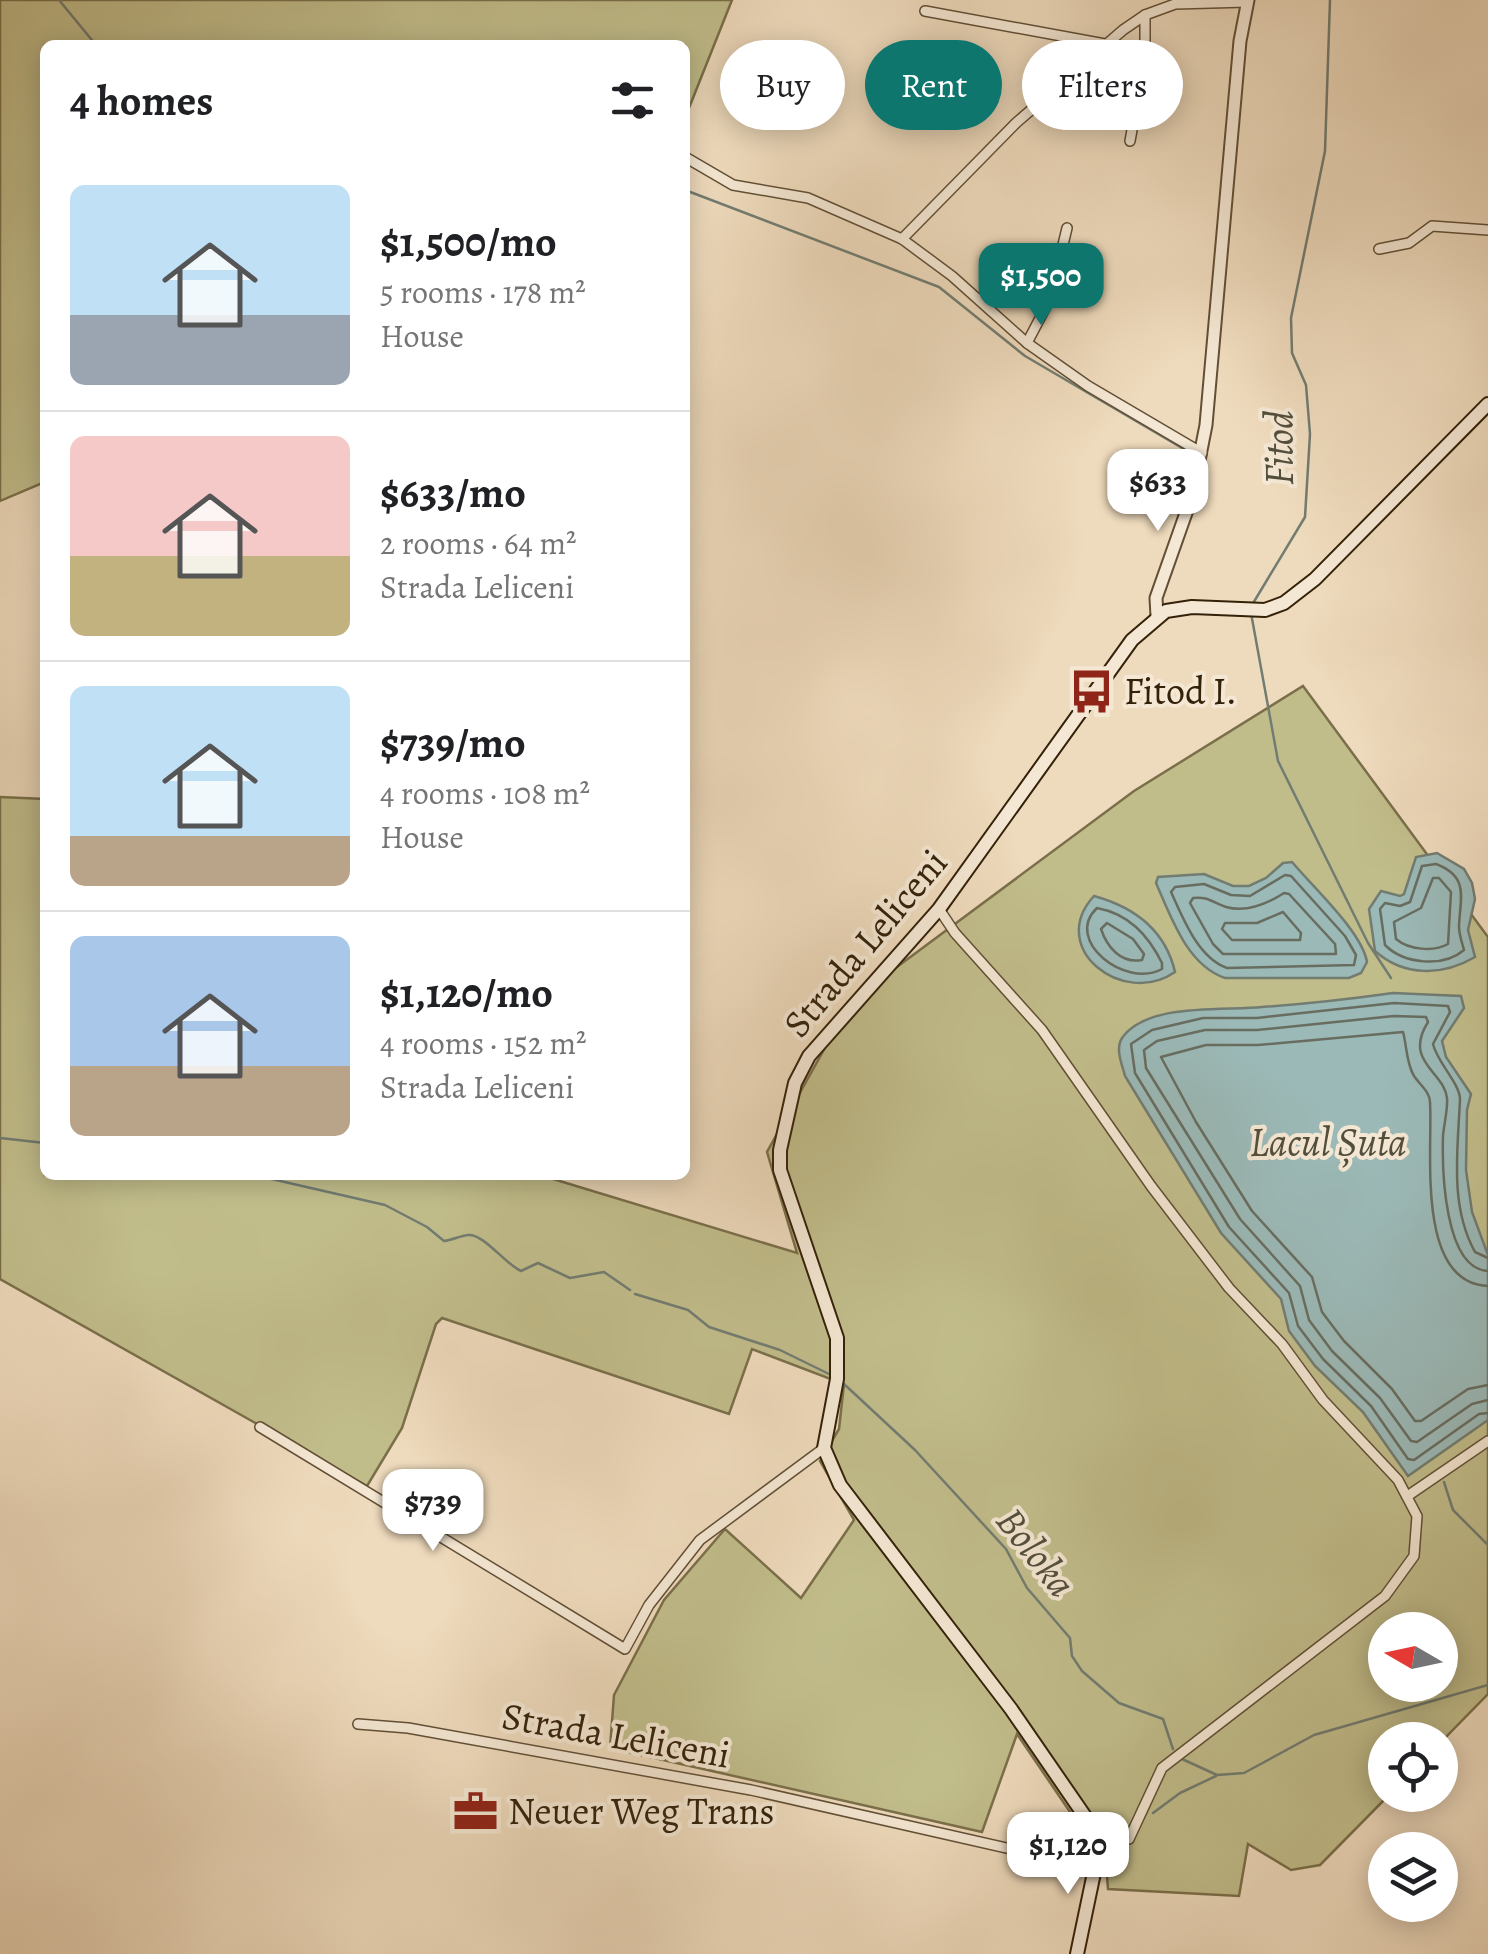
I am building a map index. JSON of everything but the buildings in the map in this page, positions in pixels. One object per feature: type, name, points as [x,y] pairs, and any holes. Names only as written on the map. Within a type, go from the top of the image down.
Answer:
[{"type":"main road","points":[[1157,616],[1192,607],[1251,612],[1274,608],[1299,594],[1488,404]]},
{"type":"main road","name":"Strada Leliceni","points":[[824,1448],[836,1380],[837,1338],[781,1180],[780,1150],[795,1083],[809,1056],[939,909],[1132,640],[1157,616]]},
{"type":"main road","points":[[824,1448],[840,1485],[1022,1724],[1074,1798],[1097,1842],[1077,1954]]},
{"type":"street","points":[[1111,40],[1146,15],[1175,4],[1248,1],[1202,453],[1192,496],[1156,598],[1157,616]]},
{"type":"street","points":[[925,10],[1084,40]]},
{"type":"street","points":[[1130,141],[1145,58],[1146,15]]},
{"type":"street","points":[[902,239],[1022,119]]},
{"type":"street","points":[[690,160],[732,185],[808,198],[902,239],[952,276],[1027,342],[1088,386],[1202,453]]},
{"type":"street","points":[[1379,249],[1408,243],[1432,226],[1488,230]]},
{"type":"street","points":[[1027,342],[1050,300],[1067,228]]},
{"type":"street","points":[[939,909],[955,933],[1042,1030],[1151,1186],[1223,1280],[1409,1495],[1417,1516],[1414,1556],[1385,1596],[1162,1768],[1129,1839],[1097,1842]]},
{"type":"street","points":[[260,1428],[624,1649],[649,1605],[700,1540],[824,1448]]},
{"type":"street","points":[[1409,1495],[1488,1441]]},
{"type":"street","name":"Strada Leliceni","points":[[358,1724],[408,1728],[751,1790],[1095,1868]]},
{"type":"shaded area","points":[[0,0],[732,0],[690,105],[690,40],[40,40],[40,484],[0,501]]},
{"type":"shaded area","points":[[1303,686],[1488,937],[1488,1694],[1458,1725],[1368,1722],[1368,1812],[1372,1812],[1320,1865],[1291,1870],[1248,1844],[1239,1896],[1108,1889],[1104,1835],[1085,1834],[1017,1734],[982,1832],[610,1748],[614,1695],[664,1600],[725,1529],[801,1598],[854,1520],[820,1461],[839,1429],[844,1384],[752,1349],[729,1414],[442,1318],[436,1324],[402,1428],[367,1486],[0,1279],[0,797],[40,799],[40,1180],[556,1180],[797,1253],[767,1152],[851,1001],[1134,791]]},
{"type":"water","points":[[1437,853],[1464,869],[1472,883],[1475,899],[1468,930],[1475,957],[1437,970],[1398,966],[1375,951],[1369,909],[1381,891],[1404,894],[1416,857]]},
{"type":"water","points":[[1292,862],[1356,937],[1367,962],[1361,973],[1349,978],[1225,978],[1212,972],[1190,951],[1156,883],[1158,877],[1204,874],[1233,886],[1249,886],[1283,863]]},
{"type":"water","points":[[1094,896],[1122,906],[1146,922],[1164,944],[1175,972],[1155,981],[1134,983],[1097,967],[1085,952],[1079,935],[1082,916]]},
{"type":"water","name":"Lacul Șuta","points":[[1393,993],[1461,996],[1464,1008],[1442,1041],[1446,1057],[1471,1094],[1466,1170],[1472,1212],[1488,1255],[1488,1420],[1408,1476],[1363,1412],[1315,1366],[1289,1331],[1281,1299],[1221,1233],[1125,1076],[1119,1052],[1122,1038],[1134,1026],[1168,1013]]},
{"type":"waterway","points":[[59,0],[92,40]]},
{"type":"waterway","name":"Fitod","points":[[1252,605],[1305,517],[1310,434],[1306,385],[1292,353],[1291,318],[1325,151],[1330,0]]},
{"type":"waterway","points":[[690,192],[939,287],[1025,356],[1194,455]]},
{"type":"waterway","name":"Fitod","points":[[1251,613],[1278,761],[1368,943],[1391,978]]},
{"type":"waterway","name":"Boloka","points":[[0,1138],[40,1142]]},
{"type":"waterway","name":"Boloka","points":[[276,1180],[385,1205],[427,1227],[444,1241],[474,1236],[521,1271],[538,1263],[570,1278],[604,1272],[630,1290]]},
{"type":"waterway","name":"Boloka","points":[[635,1294],[688,1310],[709,1327],[780,1350],[829,1374]]},
{"type":"waterway","name":"Boloka","points":[[844,1384],[915,1450],[1006,1549],[1027,1588],[1070,1638],[1072,1656],[1082,1671],[1119,1703],[1163,1719],[1173,1749]]},
{"type":"waterway","name":"Fitod","points":[[1444,1482],[1453,1510],[1488,1545]]},
{"type":"waterway","name":"Boloka","points":[[1182,1759],[1217,1775],[1244,1773],[1314,1735],[1488,1685]]},
{"type":"waterway","points":[[1153,1813],[1180,1793],[1216,1776]]},
{"type":"place","name":"Fitod I.","points":[[1091,691]]},
{"type":"place","name":"Neuer Weg Trans","points":[[475,1811]]}]
